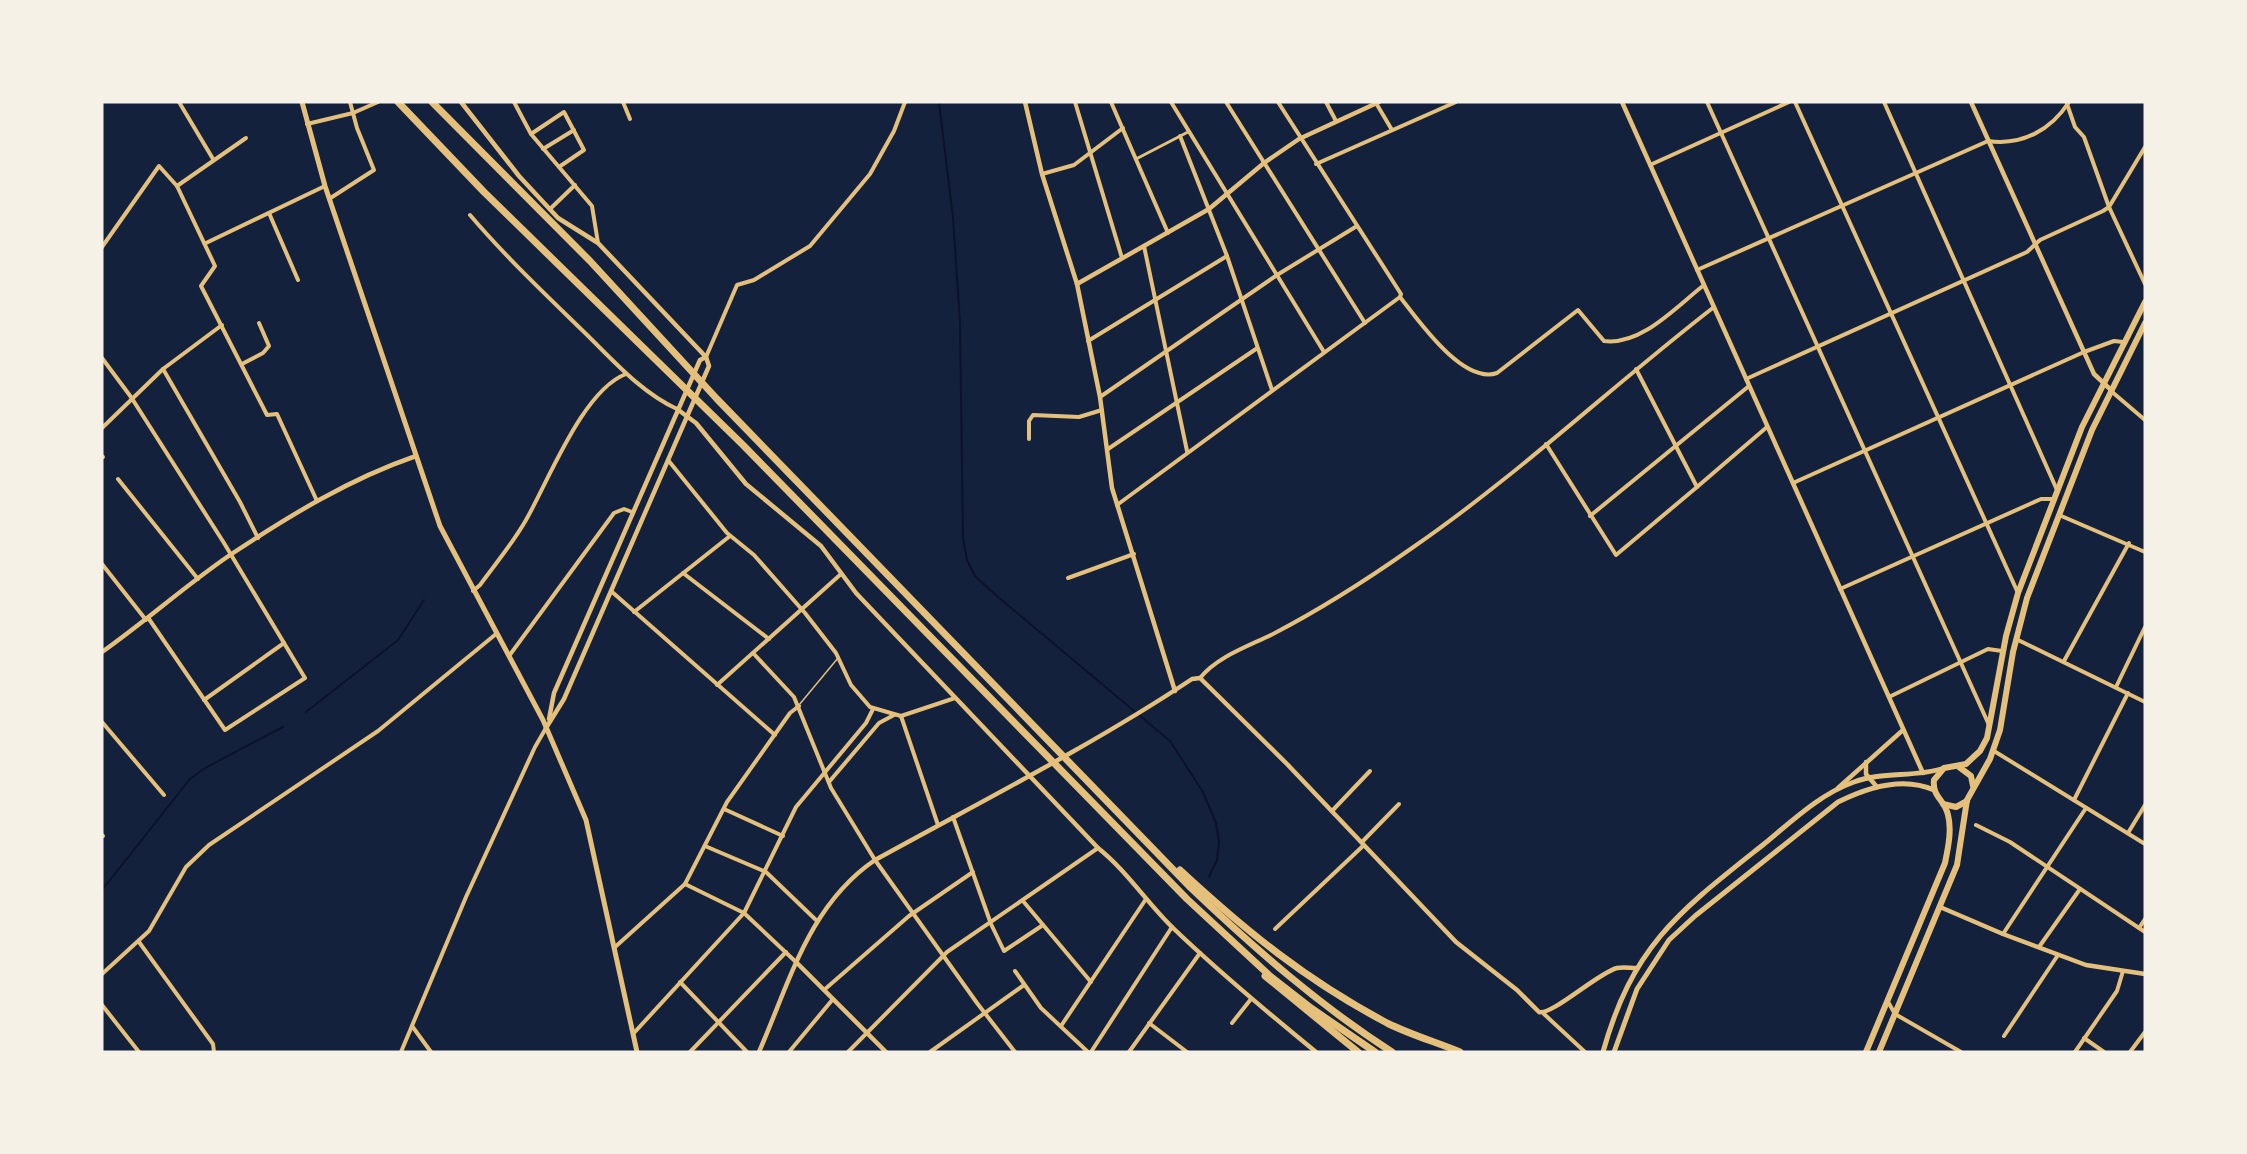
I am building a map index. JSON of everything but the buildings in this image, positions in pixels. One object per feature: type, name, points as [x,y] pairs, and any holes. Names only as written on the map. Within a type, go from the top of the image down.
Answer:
[{"type":"highway","points":[[432,102],[590,261],[717,399],[913,603],[1147,840],[1191,888],[1244,938],[1303,988],[1392,1052]]},
{"type":"highway","points":[[398,103],[484,192],[736,437],[1274,986],[1358,1052]]},
{"type":"highway","points":[[1147,840],[1230,918],[1313,980],[1388,1023],[1460,1052]]},
{"type":"highway","points":[[1230,940],[1311,1008],[1375,1052]]},
{"type":"main road","points":[[302,102],[329,199],[440,526],[472,591],[548,725],[586,820],[637,1052]]},
{"type":"main road","points":[[1603,1052],[1618,1004],[1636,968],[1662,933],[1687,906],[1794,819],[1836,789],[1868,777],[1923,773],[1958,766],[1966,764],[1980,751],[1990,729],[2003,651],[2018,593],[2057,491],[2103,383],[2145,302]]},
{"type":"main road","points":[[1879,1052],[1957,865],[1967,800],[1994,751],[2000,730],[2016,639],[2027,598],[2092,430],[2145,323]]},
{"type":"main road","points":[[1958,766],[1971,776],[1973,787]]},
{"type":"main road","points":[[1866,1052],[1945,863],[1950,832],[1949,817],[1934,790],[1935,777],[1944,768]]},
{"type":"main road","points":[[1614,1052],[1636,989],[1669,939],[1825,811],[1851,795],[1877,787],[1911,785],[1934,790]]},
{"type":"main road","points":[[1943,804],[1956,807],[1967,800]]},
{"type":"street","points":[[179,102],[213,159]]},
{"type":"street","points":[[329,199],[374,170],[350,102]]},
{"type":"street","points":[[307,124],[353,113],[379,102]]},
{"type":"street","points":[[400,1052],[466,897],[534,747],[564,699],[709,366],[705,357],[598,243],[568,226],[550,209],[461,102]]},
{"type":"street","points":[[514,102],[531,134],[592,206],[598,243]]},
{"type":"street","points":[[623,102],[630,119]]},
{"type":"street","points":[[548,725],[554,693],[678,407],[700,360],[705,357],[737,285],[754,280],[810,246],[870,174],[894,131],[905,102]]},
{"type":"street","points":[[1025,102],[1042,174],[1077,284],[1100,397],[1112,488],[1175,691]]},
{"type":"street","points":[[1075,102],[1122,258]]},
{"type":"street","points":[[1171,102],[1324,352]]},
{"type":"street","points":[[1226,102],[1365,323]]},
{"type":"street","points":[[1278,102],[1299,139],[1401,294],[1400,297],[1442,348],[1470,370],[1485,375],[1497,373],[1578,310],[1604,341],[1619,343],[1635,337],[1704,285]]},
{"type":"street","points":[[1326,102],[1336,122]]},
{"type":"street","points":[[1077,284],[1209,210],[1264,163],[1299,139],[1377,102],[1392,130]]},
{"type":"street","points":[[1316,164],[1456,102]]},
{"type":"street","points":[[1622,102],[1923,773]]},
{"type":"street","points":[[1707,102],[1990,729]]},
{"type":"street","points":[[1650,165],[1788,102]]},
{"type":"street","points":[[1795,102],[2018,593]]},
{"type":"street","points":[[1884,102],[2057,491]]},
{"type":"street","points":[[1971,102],[2034,245],[2097,378],[2145,420]]},
{"type":"street","points":[[1113,103],[1168,233]]},
{"type":"street","points":[[1697,270],[1988,141],[2003,143],[2041,132],[2056,120],[2067,103]]},
{"type":"street","points":[[2067,103],[2075,127],[2084,137],[2109,207],[2145,284]]},
{"type":"street","points":[[531,134],[564,112],[584,150],[559,167]]},
{"type":"street","points":[[1042,174],[1074,165],[1123,128]]},
{"type":"street","points":[[543,149],[574,130]]},
{"type":"street","points":[[1136,159],[1188,132]]},
{"type":"street","points":[[1180,136],[1227,256],[1272,390]]},
{"type":"street","points":[[177,186],[246,138]]},
{"type":"street","points":[[1746,379],[2027,252],[2034,245],[2109,207],[2145,147]]},
{"type":"street","points":[[102,247],[159,166],[177,186],[206,243],[215,270],[201,286],[267,414],[277,414],[317,501]]},
{"type":"street","points":[[550,209],[575,185]]},
{"type":"street","points":[[206,243],[325,186]]},
{"type":"street","points":[[269,213],[298,280]]},
{"type":"street","points":[[470,215],[515,267],[626,374],[664,404],[678,407],[689,414],[737,476],[814,539],[842,574],[955,698],[1112,860],[1172,927],[1251,999],[1316,1052]]},
{"type":"street","points":[[1100,397],[1277,275],[1357,226]]},
{"type":"street","points":[[1144,246],[1187,451]]},
{"type":"street","points":[[1088,341],[1227,256]]},
{"type":"street","points":[[1117,505],[1153,477],[1160,475],[1164,468],[1187,451],[1400,297]]},
{"type":"street","points":[[759,1052],[816,920],[841,888],[875,860],[1134,718],[1175,691],[1200,678],[1241,648],[1274,633],[1327,603],[1413,548],[1465,510],[1714,308]]},
{"type":"street","points":[[242,364],[268,349],[268,341],[259,323]]},
{"type":"street","points":[[102,428],[131,397],[163,369],[222,325]]},
{"type":"street","points":[[1793,483],[2011,387],[2084,352],[2114,341],[2123,342]]},
{"type":"street","points":[[1108,449],[1257,349]]},
{"type":"street","points":[[102,358],[131,397],[225,543],[230,556],[305,675],[225,730],[148,620],[102,564]]},
{"type":"street","points":[[163,369],[240,502],[258,538]]},
{"type":"street","points":[[1636,369],[1696,486]]},
{"type":"street","points":[[472,591],[480,585],[525,521],[575,428],[608,385],[626,374]]},
{"type":"street","points":[[1590,516],[1749,386]]},
{"type":"street","points":[[1029,439],[1029,421],[1033,415],[1079,417],[1102,410]]},
{"type":"street","points":[[1546,444],[1616,555],[1767,427]]},
{"type":"street","points":[[102,652],[148,620],[230,556],[317,501],[357,478],[416,456]]},
{"type":"street","points":[[668,460],[730,536],[760,561],[802,609],[838,657],[851,685],[873,709],[901,716],[955,698]]},
{"type":"street","points":[[118,478],[198,580]]},
{"type":"street","points":[[1840,589],[2041,499],[2054,499]]},
{"type":"street","points":[[508,657],[615,513],[624,509],[632,512]]},
{"type":"street","points":[[2059,515],[2129,543],[2145,552]]},
{"type":"street","points":[[634,612],[730,536]]},
{"type":"street","points":[[2064,661],[2129,543]]},
{"type":"street","points":[[1068,578],[1134,554]]},
{"type":"street","points":[[682,573],[769,639]]},
{"type":"street","points":[[717,685],[842,574]]},
{"type":"street","points":[[610,591],[775,735]]},
{"type":"street","points":[[2116,687],[2145,627]]},
{"type":"street","points":[[102,974],[139,942],[158,917],[186,867],[209,845],[378,731],[496,634]]},
{"type":"street","points":[[2016,639],[2145,702]]},
{"type":"street","points":[[204,700],[284,643]]},
{"type":"street","points":[[1889,697],[1988,649],[2003,651]]},
{"type":"street","points":[[753,653],[792,694],[799,706],[824,772],[875,860],[943,957],[1015,1052]]},
{"type":"street","points":[[1200,678],[1363,843],[1456,942],[1544,1014],[1585,1052]]},
{"type":"street","points":[[2074,800],[2128,693]]},
{"type":"street","points":[[613,948],[685,884],[724,808],[790,713],[799,706]]},
{"type":"street","points":[[633,1034],[744,913],[796,807],[870,716],[873,709]]},
{"type":"street","points":[[829,782],[879,723],[894,715]]},
{"type":"street","points":[[870,716],[879,723]]},
{"type":"street","points":[[901,716],[938,825]]},
{"type":"street","points":[[102,722],[164,795]]},
{"type":"street","points":[[1836,789],[1904,730]]},
{"type":"street","points":[[1994,751],[2145,844]]},
{"type":"street","points":[[1868,759],[1864,768],[1877,787]]},
{"type":"street","points":[[1331,812],[1370,771]]},
{"type":"street","points":[[1275,929],[1363,843],[1399,804]]},
{"type":"street","points":[[2128,833],[2145,805]]},
{"type":"street","points":[[724,808],[783,836]]},
{"type":"street","points":[[2003,934],[2086,808]]},
{"type":"street","points":[[952,817],[991,924],[1004,951],[1043,925]]},
{"type":"street","points":[[1976,825],[2002,837],[2145,932]]},
{"type":"street","points":[[705,846],[766,872],[816,920]]},
{"type":"street","points":[[848,1052],[943,957],[1098,848]]},
{"type":"street","points":[[824,990],[913,913],[973,872]]},
{"type":"street","points":[[685,884],[744,913],[886,1052]]},
{"type":"street","points":[[2039,947],[2080,889]]},
{"type":"street","points":[[1061,1026],[1146,899]]},
{"type":"street","points":[[1023,901],[1091,982]]},
{"type":"street","points":[[1940,907],[2003,934],[2096,968],[2145,974]]},
{"type":"street","points":[[2139,928],[2145,919]]},
{"type":"street","points":[[1015,971],[1041,1008],[1089,1052],[1172,927]]},
{"type":"street","points":[[139,942],[213,1044],[214,1052]]},
{"type":"street","points":[[690,1052],[786,952]]},
{"type":"street","points":[[1129,1052],[1200,952]]},
{"type":"street","points":[[2004,1036],[2058,954]]},
{"type":"street","points":[[1544,1014],[1616,968],[1636,968]]},
{"type":"street","points":[[2075,1052],[2117,991],[2123,971]]},
{"type":"street","points":[[680,982],[747,1052]]},
{"type":"street","points":[[930,1052],[983,1011],[1023,985]]},
{"type":"street","points":[[789,1052],[833,999]]},
{"type":"street","points":[[1232,1023],[1251,999]]},
{"type":"street","points":[[1887,1000],[1895,1014],[1961,1052]]},
{"type":"street","points":[[102,1005],[139,1052]]},
{"type":"street","points":[[1149,1023],[1187,1052]]},
{"type":"street","points":[[411,1026],[431,1052]]},
{"type":"street","points":[[2130,1052],[2145,1032]]},
{"type":"street","points":[[2084,1038],[2104,1052]]},
{"type":"lane","points":[[799,706],[838,657]]},
{"type":"waterway","points":[[939,102],[953,218],[960,322],[963,538],[967,560],[975,576],[998,597],[1170,741],[1203,792],[1216,823],[1219,842],[1217,860],[1209,877]]},
{"type":"waterway","points":[[306,712],[398,640],[424,600]]},
{"type":"waterway","points":[[102,890],[190,779],[205,768],[283,727]]}]
